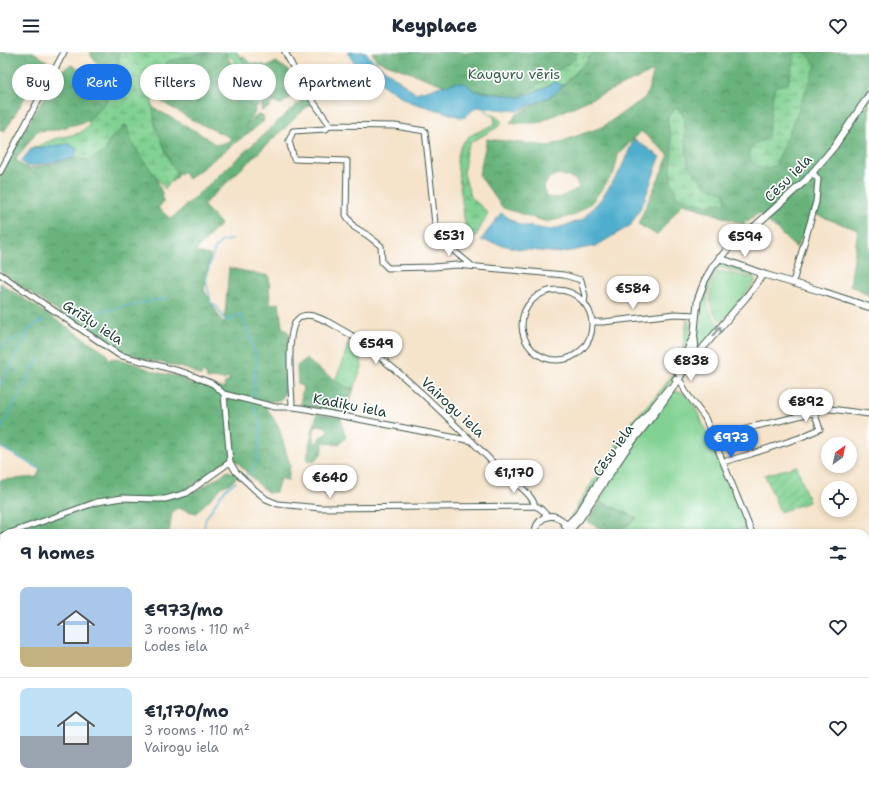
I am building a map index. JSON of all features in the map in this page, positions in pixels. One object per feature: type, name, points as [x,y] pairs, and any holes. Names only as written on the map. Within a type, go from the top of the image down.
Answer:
[{"type":"main road","name":"Cēsu iela","points":[[566,529],[566,525],[578,514],[629,437],[683,372],[694,351],[698,299],[705,280],[713,266],[732,244],[755,226],[803,183],[834,147],[869,95]]},
{"type":"main road","points":[[719,258],[766,275],[793,282],[869,307]]},
{"type":"main road","points":[[683,372],[747,296],[761,276],[766,275]]},
{"type":"main road","name":"Cēsu iela","points":[[571,529],[579,520],[621,457],[658,409],[677,380],[694,336]]},
{"type":"main road","points":[[537,529],[538,524],[545,518],[556,516],[566,525]]},
{"type":"street","points":[[0,172],[64,52]]},
{"type":"street","points":[[285,52],[305,90],[330,125]]},
{"type":"street","points":[[473,266],[448,246],[436,233],[425,131],[395,126],[330,125],[326,129],[293,131],[289,141],[294,159],[347,161],[346,215],[354,227],[367,235],[380,246],[382,262],[388,268],[457,265],[564,274],[581,280],[586,296],[584,303]]},
{"type":"street","points":[[793,282],[816,202],[818,179],[812,172]]},
{"type":"street","name":"Grīšļu iela","points":[[0,274],[119,355],[186,373],[213,384],[224,394]]},
{"type":"street","points":[[549,290],[559,290],[569,292],[577,296],[584,303],[592,322],[592,328],[586,345],[578,353],[568,358],[557,360],[536,354],[528,346],[523,336],[521,326],[522,316],[532,299],[549,290]]},
{"type":"street","points":[[592,322],[675,314],[696,315]]},
{"type":"street","name":"Vairogu iela","points":[[292,407],[290,351],[292,329],[299,317],[306,315],[326,321],[353,336],[423,394],[505,474],[526,492],[534,501],[536,506],[542,509],[545,514],[545,518]]},
{"type":"street","points":[[677,380],[682,384],[685,391],[704,418],[750,529]]},
{"type":"street","points":[[224,394],[230,462],[236,472],[254,489],[266,499],[278,504],[320,508],[536,506]]},
{"type":"street","name":"Kadiķu iela","points":[[224,394],[275,407],[301,408],[472,441]]},
{"type":"street","points":[[823,408],[869,414]]},
{"type":"street","points":[[710,432],[733,433],[814,412],[820,429],[800,438],[723,462]]},
{"type":"street","points":[[21,529],[97,502],[122,498],[165,499],[187,493],[230,462]]},
{"type":"green space","points":[[0,52],[33,52],[47,61],[45,64],[12,64],[12,100],[23,100],[4,132],[0,130]]},
{"type":"green space","points":[[89,52],[119,52],[120,64],[97,64]]},
{"type":"green space","points":[[119,52],[141,52],[141,55],[148,52],[219,52],[199,54],[168,61],[165,64],[140,64],[140,100],[152,100],[155,125],[171,164],[177,173],[165,189],[133,144],[126,125],[110,139],[104,152],[89,160],[74,158],[77,149],[68,144],[31,149],[54,139],[80,133],[90,124],[88,121],[107,100],[132,100],[132,64],[120,64]]},
{"type":"green space","points":[[168,52],[225,52],[231,64],[218,64],[218,100],[249,100],[256,106],[254,114],[245,125],[258,115],[263,115],[264,121],[188,179],[183,171],[172,182],[166,178],[141,101],[199,133],[216,145],[227,142],[231,139],[229,137],[192,120],[159,100],[210,100],[210,64],[140,64],[140,77],[135,65]]},
{"type":"green space","points":[[223,52],[237,52],[246,64],[235,64],[233,59]]},
{"type":"green space","name":"Kauguru vēris","points":[[372,52],[577,52],[575,59],[520,97],[446,86],[376,60]]},
{"type":"green space","points":[[577,52],[593,52],[583,65],[563,85],[554,82],[544,88],[520,97],[575,59]]},
{"type":"green space","points":[[593,52],[869,52],[869,296],[850,285],[858,230],[814,214],[796,248],[759,213],[743,224],[683,203],[657,235],[638,224],[669,155],[641,131],[618,155],[614,173],[591,203],[575,215],[547,222],[503,208],[479,175],[487,139],[549,146],[602,127],[646,97],[654,71],[537,123],[510,123],[517,114],[555,94],[583,65]],"holes":[[[559,174],[575,179],[579,188],[559,198],[546,197],[544,187],[549,178]]]},
{"type":"green space","points":[[795,52],[806,52],[816,65],[776,165],[765,169],[752,163],[749,151],[755,144],[768,137],[774,87],[788,83]]},
{"type":"green space","points":[[242,56],[251,63],[257,64],[240,64],[238,59]]},
{"type":"green space","points":[[276,62],[284,67],[284,100],[287,100],[280,105],[272,102],[270,107],[261,111],[263,103],[258,100],[276,100],[276,64],[272,64]]},
{"type":"green space","points":[[72,65],[72,100],[107,100],[106,102],[88,121],[55,130],[37,131],[16,159],[28,169],[95,154],[111,130],[131,121],[144,147],[162,193],[163,203],[158,208],[171,219],[302,100],[311,100],[312,102],[203,205],[221,224],[195,252],[210,255],[204,290],[224,325],[229,268],[269,276],[270,305],[279,303],[282,327],[289,333],[290,381],[281,400],[264,402],[279,428],[290,465],[288,481],[280,478],[276,492],[268,493],[232,456],[192,486],[193,493],[228,471],[239,475],[231,483],[223,486],[196,513],[177,508],[172,512],[170,529],[0,529],[0,480],[37,477],[40,469],[0,447],[0,283],[105,352],[109,359],[118,358],[159,373],[181,377],[192,385],[204,383],[225,389],[224,384],[230,381],[228,376],[225,380],[213,378],[207,379],[206,374],[202,372],[201,376],[187,369],[126,354],[60,313],[0,271],[0,175],[26,127],[43,100],[64,100],[64,69]]},
{"type":"green space","points":[[247,100],[262,100],[264,103],[255,107],[252,106]]},
{"type":"green space","points":[[677,107],[685,119],[688,166],[707,187],[725,193],[726,202],[708,206],[677,197],[671,181],[672,144],[667,119]]},
{"type":"green space","points":[[490,114],[494,114],[502,121],[498,127],[471,142],[466,150],[464,173],[470,196],[488,213],[476,236],[472,236],[465,225],[457,161],[461,145],[469,136],[495,124],[494,117]]},
{"type":"green space","points":[[719,263],[725,263],[734,268],[750,272],[754,275],[754,277],[715,266]]},
{"type":"green space","points":[[714,268],[717,269],[717,271],[712,281],[707,302],[711,314],[720,325],[697,352],[696,339],[700,320],[701,303],[709,277]]},
{"type":"green space","points":[[719,272],[755,279],[755,282],[722,322],[713,310],[710,298],[713,285]]},
{"type":"green space","points":[[687,319],[690,325],[689,336],[682,361],[677,372],[611,458],[610,455],[626,430],[672,376],[680,358]]},
{"type":"green space","points":[[349,339],[359,344],[362,367],[354,388],[347,388],[335,380],[343,362]]},
{"type":"green space","points":[[306,359],[347,388],[354,388],[346,413],[300,405],[303,387],[298,384],[297,366]]},
{"type":"green space","points":[[674,391],[684,393],[697,411],[749,527],[739,529],[623,529],[637,518],[600,501],[633,444]]},
{"type":"green space","points":[[317,414],[341,418],[346,437],[343,441],[338,444],[323,442],[322,453],[314,461],[308,461],[307,457]],"holes":[[[317,425],[324,426],[328,431],[320,437],[316,443],[313,440],[314,430]]]},
{"type":"green space","points":[[607,459],[610,461],[576,513],[569,519]]},
{"type":"green space","points":[[797,466],[809,502],[780,512],[765,475]]},
{"type":"green space","points":[[600,502],[637,518],[620,529],[600,529],[587,521]]},
{"type":"water","points":[[347,52],[366,52],[370,58],[378,64],[355,64]]},
{"type":"water","points":[[385,70],[415,93],[457,82],[465,83],[475,91],[520,97],[544,88],[554,82],[563,85],[555,94],[518,111],[476,107],[464,118],[410,102],[385,86]]},
{"type":"water","points":[[634,139],[660,157],[644,201],[631,225],[596,246],[560,253],[519,249],[481,240],[501,213],[520,225],[551,230],[582,220],[601,199],[620,171]]},
{"type":"water","points":[[68,144],[77,149],[74,158],[27,167],[21,161],[31,149]]},
{"type":"waterway","points":[[483,108],[490,114]]},
{"type":"waterway","points":[[232,240],[222,241],[216,247],[212,256],[206,280],[211,303],[217,307],[225,320],[231,321],[234,316],[242,315],[257,363],[254,374],[254,399]]},
{"type":"waterway","points":[[70,317],[168,298]]},
{"type":"waterway","points":[[0,349],[39,322],[44,321]]},
{"type":"waterway","points":[[0,385],[28,334]]},
{"type":"waterway","points":[[0,431],[39,357]]},
{"type":"waterway","points":[[246,475],[255,466],[257,458],[260,422],[254,404]]},
{"type":"waterway","points":[[0,447],[40,469]]},
{"type":"waterway","points":[[204,529],[205,520],[220,496],[228,487],[236,482]]}]
